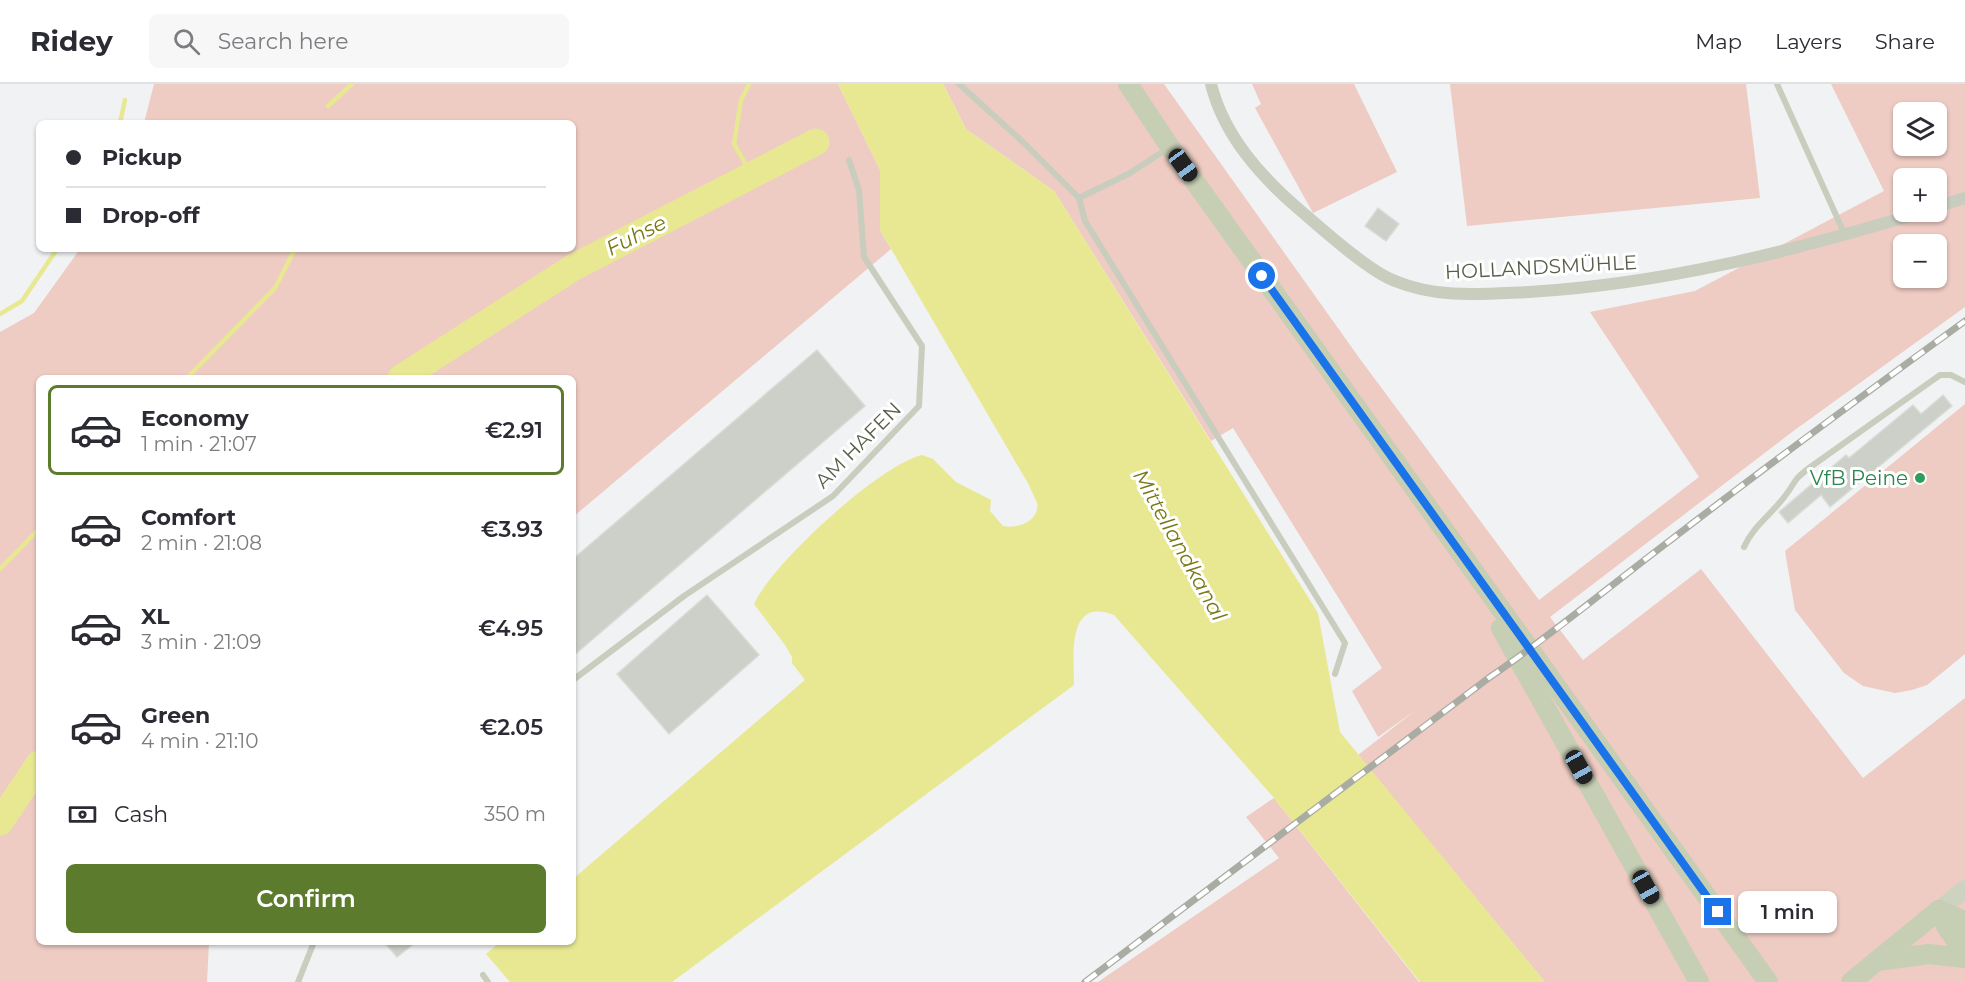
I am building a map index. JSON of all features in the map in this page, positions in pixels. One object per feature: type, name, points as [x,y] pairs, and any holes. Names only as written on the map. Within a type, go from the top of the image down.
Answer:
[{"type":"main road","points":[[1128,84],[1170,147],[1768,982]]},
{"type":"main road","points":[[1455,545],[1699,982]]},
{"type":"main road","points":[[1939,910],[1959,919],[1965,926]]},
{"type":"main road","points":[[1939,910],[1947,928],[1965,953]]},
{"type":"main road","points":[[1851,982],[1939,910]]},
{"type":"main road","points":[[1877,961],[1929,954],[1965,958]]},
{"type":"street","name":"HOLLANDSMÜHLE","points":[[1210,84],[1238,143],[1255,167],[1285,197],[1392,280],[1424,291],[1456,296],[1582,289],[1638,282],[1766,256],[1893,221]]},
{"type":"street","points":[[1947,204],[1965,198]]},
{"type":"street","points":[[1939,910],[1965,889]]},
{"type":"lane","points":[[959,84],[1023,142],[1079,198],[1085,220],[1346,643],[1335,674]]},
{"type":"lane","points":[[1777,84],[1845,236]]},
{"type":"lane","points":[[1079,198],[1130,173],[1170,147]]},
{"type":"lane","name":"AM HAFEN","points":[[576,678],[684,596],[833,496],[920,406],[922,346],[864,257],[859,190],[849,160]]},
{"type":"lane","points":[[1744,547],[1749,535],[1785,496],[1793,480],[1809,468],[1940,375],[1951,375],[1965,382]]},
{"type":"lane","points":[[298,982],[313,945]]},
{"type":"lane","points":[[483,975],[488,982]]},
{"type":"shaded area","points":[[154,84],[838,84],[880,170],[880,230],[891,249],[576,514],[576,375],[36,375],[36,945],[209,945],[207,982],[0,982],[0,332],[34,313],[78,252],[576,252],[576,120],[145,120]]},
{"type":"shaded area","points":[[943,84],[1164,84],[1360,359],[1539,600],[1699,477],[1590,312],[1695,291],[1884,191],[1831,84],[1965,84],[1965,307],[1792,432],[1550,617],[1583,660],[1701,569],[1863,778],[1965,698],[1965,982],[1545,982],[1358,755],[1416,710],[1378,737],[1352,691],[1382,668],[1233,428],[1211,441],[1054,191],[966,129]]},
{"type":"shaded area","points":[[1252,84],[1354,84],[1397,172],[1313,213],[1255,108],[1261,104]]},
{"type":"shaded area","points":[[1450,84],[1746,84],[1760,198],[1467,226]]},
{"type":"shaded area","name":"VfB Peine","points":[[1965,404],[1965,654],[1927,685],[1912,690],[1895,693],[1863,686],[1844,673],[1795,610],[1785,551]]},
{"type":"shaded area","points":[[1274,798],[1419,982],[1098,982],[1279,858],[1246,817]]},
{"type":"water","name":"Mittellandkanal","points":[[838,84],[943,84],[966,129],[1054,191],[1318,613],[1340,732],[1545,982],[1420,982],[1274,798],[1114,615],[1098,611],[1088,614],[1080,621],[1076,632],[1074,685],[672,982],[510,982],[486,954],[496,945],[576,945],[576,876],[805,680],[792,663],[792,657],[785,645],[754,604],[782,565],[829,518],[855,496],[880,477],[922,455],[933,459],[956,482],[991,500],[990,511],[1003,526],[1026,523],[1035,515],[1037,503],[1029,485],[880,230],[880,170]]},
{"type":"building","points":[[1378,208],[1399,224],[1386,241],[1365,226]]},
{"type":"building","points":[[817,350],[865,406],[576,653],[576,556]]},
{"type":"building","points":[[1943,395],[1952,406],[1830,507],[1821,495],[1788,523],[1779,512],[1846,455],[1849,458],[1913,405],[1921,414]]},
{"type":"building","points":[[707,595],[759,655],[669,734],[617,674]]},
{"type":"building","points":[[387,945],[412,945],[397,957]]},
{"type":"waterway","points":[[328,106],[352,84]]},
{"type":"waterway","points":[[749,84],[741,100],[734,144],[752,175]]},
{"type":"waterway","points":[[121,120],[125,100]]},
{"type":"waterway","name":"Fuhse","points":[[406,375],[574,267],[816,142]]},
{"type":"waterway","points":[[0,314],[22,301],[55,252]]},
{"type":"waterway","points":[[190,375],[275,288],[293,252]]},
{"type":"waterway","points":[[0,569],[36,532]]},
{"type":"waterway","name":"Fuhse","points":[[0,822],[36,768]]},
{"type":"railway","points":[[1085,982],[1536,644],[1744,484],[1965,321]]},
{"type":"place","name":"VfB Peine","points":[[1920,478]]},
{"type":"route","points":[[1262,276],[1718,912]]}]
